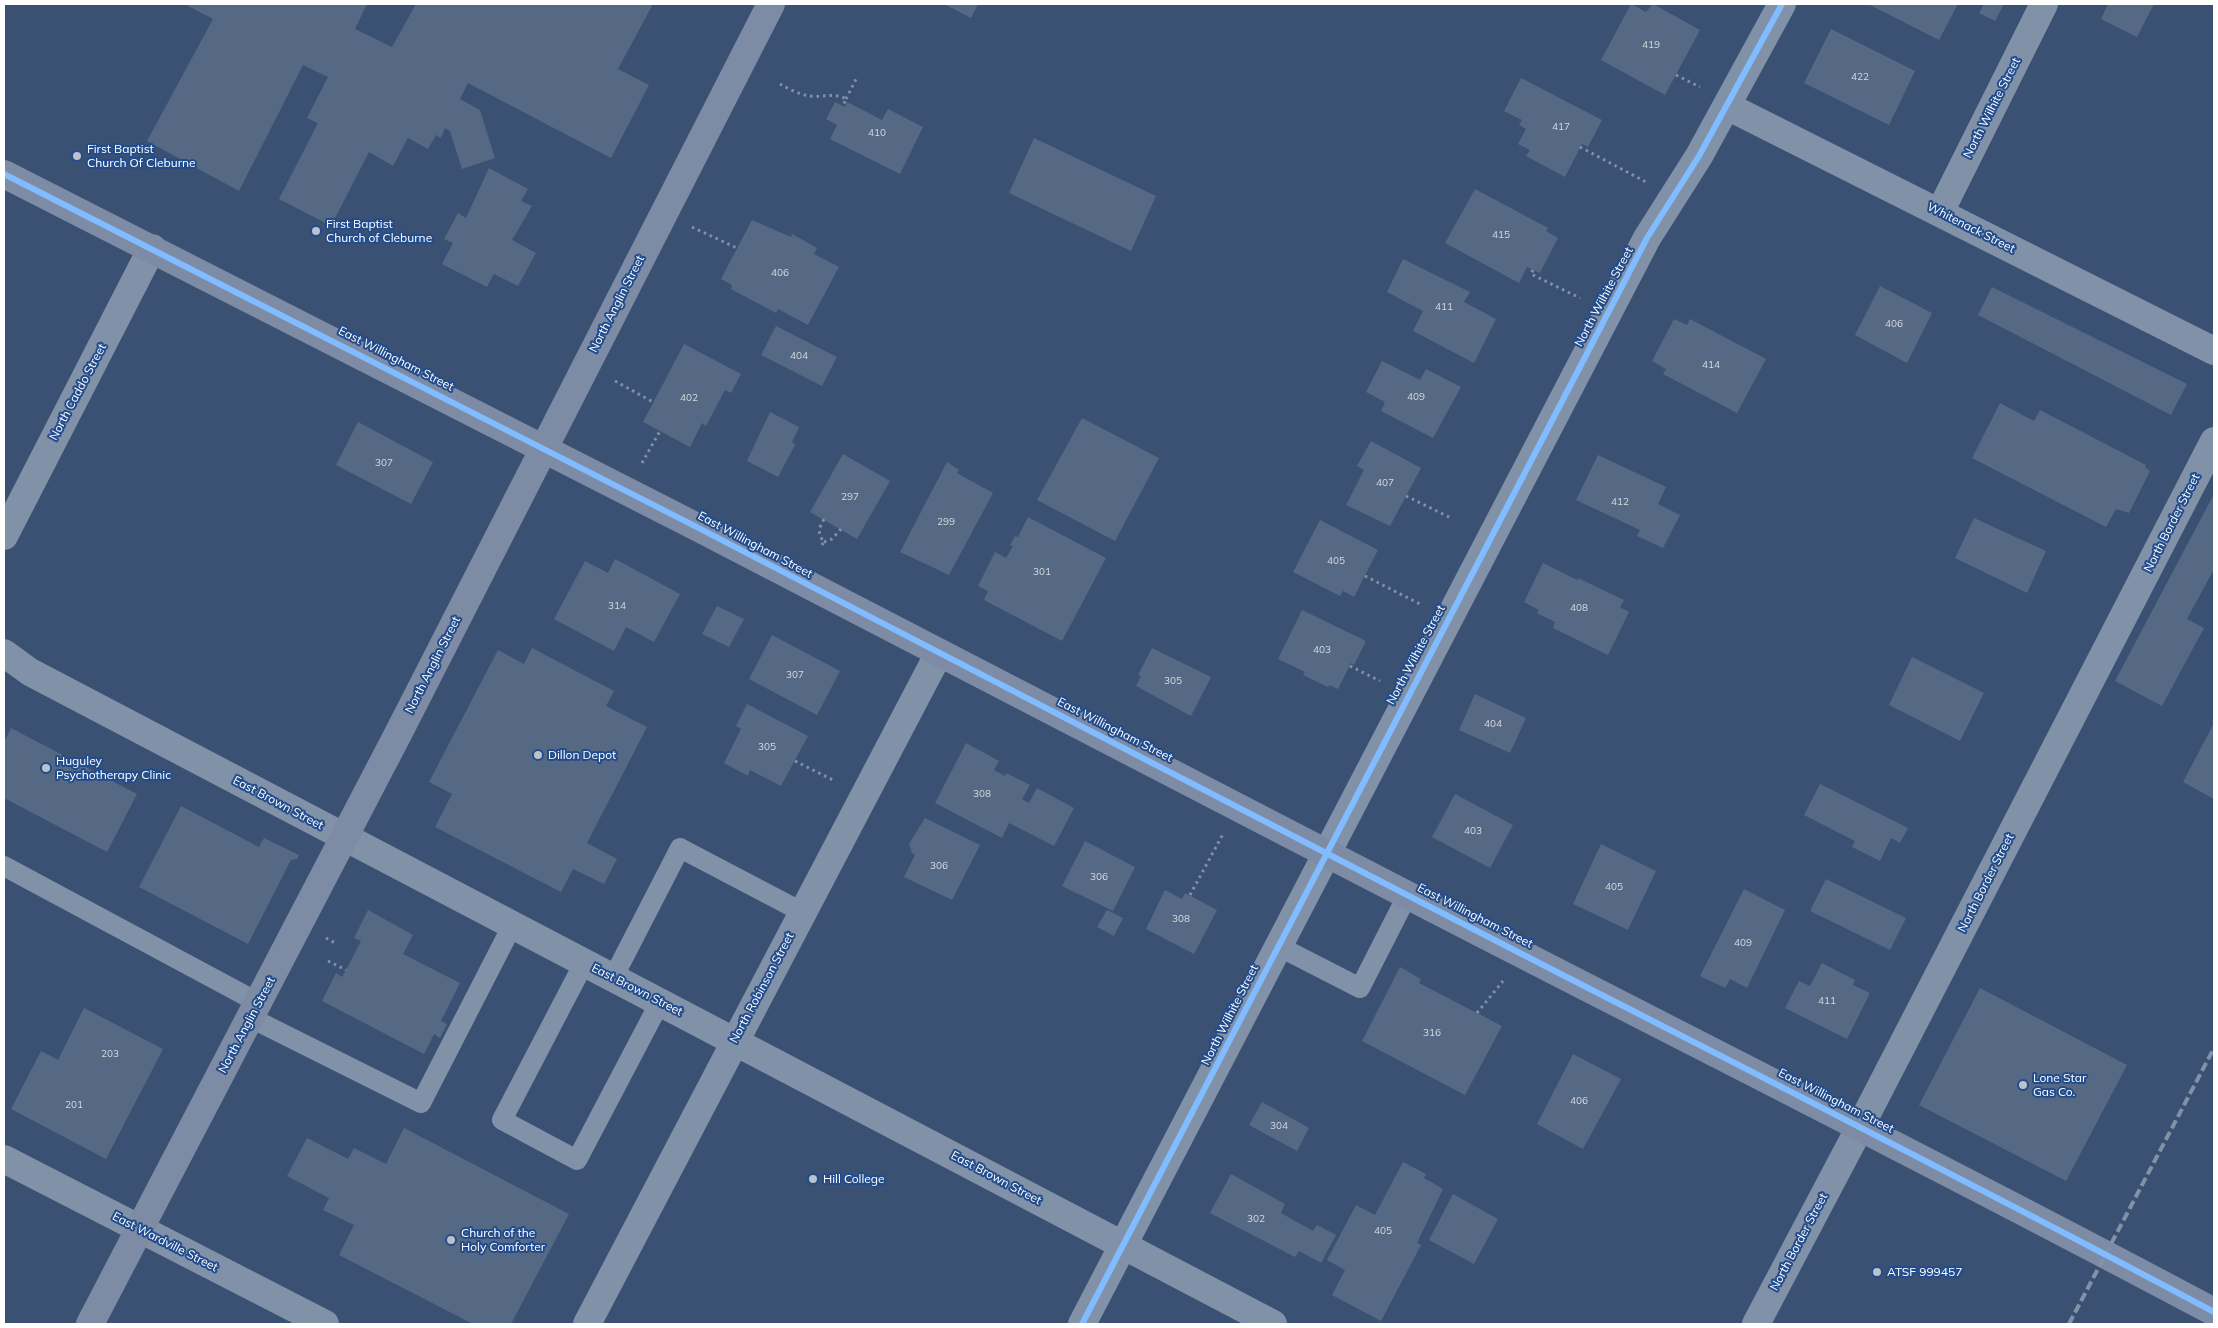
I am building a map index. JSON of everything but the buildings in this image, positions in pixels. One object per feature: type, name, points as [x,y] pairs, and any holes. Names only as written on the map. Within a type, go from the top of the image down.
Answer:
[{"type":"street","name":"North Anglin Street","points":[[90,1324],[255,1011],[771,4]]},
{"type":"street","name":"North Wilhite Street","points":[[1082,1324],[1647,238],[1727,106],[1782,4]]},
{"type":"street","name":"North Wilhite Street","points":[[1940,212],[2044,4]]},
{"type":"street","name":"Whitenack Street","points":[[1727,106],[2214,351]]},
{"type":"street","name":"East Willingham Street","points":[[4,174],[1132,750],[2214,1312]]},
{"type":"street","name":"North Caddo Street","points":[[4,536],[152,248]]},
{"type":"street","name":"North Border Street","points":[[1756,1324],[1860,1127],[2214,440]]},
{"type":"street","name":"East Brown Street","points":[[4,653],[30,672],[1273,1324]]},
{"type":"street","name":"North Robinson Street","points":[[587,1324],[939,653]]},
{"type":"street","name":"East Wardville Street","points":[[4,1159],[325,1324]]},
{"type":"lane","points":[[613,978],[680,848],[802,912]]},
{"type":"lane","points":[[4,866],[255,1011],[422,1103],[512,926]]},
{"type":"lane","points":[[1278,946],[1360,988],[1408,894]]},
{"type":"lane","points":[[584,963],[502,1120],[577,1160],[660,1002]]},
{"type":"path","points":[[843,106],[856,79]]},
{"type":"path","points":[[780,84],[811,96],[835,95],[846,99]]},
{"type":"path","points":[[1580,147],[1673,196]]},
{"type":"path","points":[[664,214],[737,248]]},
{"type":"path","points":[[1534,270],[1531,274],[1608,313]]},
{"type":"path","points":[[585,366],[654,402]]},
{"type":"path","points":[[1406,496],[1451,518]]},
{"type":"path","points":[[824,519],[818,529],[823,543],[832,539],[840,529]]},
{"type":"path","points":[[1365,576],[1448,619]]},
{"type":"path","points":[[795,760],[864,796]]},
{"type":"path","points":[[1190,895],[1238,806]]},
{"type":"path","points":[[1477,1013],[1500,986],[1518,951]]},
{"type":"path","points":[[328,961],[346,970]]},
{"type":"railway","points":[[2069,1324],[2214,1048]]},
{"type":"cycle path","points":[[1082,1324],[1647,238],[1699,156],[1782,4]]},
{"type":"cycle path","points":[[4,174],[666,511],[2214,1312]]},
{"type":"place","name":"First Baptist Church Of Cleburne","points":[[77,156]]},
{"type":"place","name":"First Baptist Church of Cleburne","points":[[316,231]]},
{"type":"place","name":"Dillon Depot","points":[[538,755]]},
{"type":"place","name":"Huguley Psychotherapy Clinic","points":[[46,768]]},
{"type":"place","name":"Lone Star Gas Co.","points":[[2023,1085]]},
{"type":"place","name":"Hill College","points":[[813,1179]]},
{"type":"place","name":"Church of the Holy Comforter","points":[[451,1240]]},
{"type":"place","name":"ATSF 999457","points":[[1877,1272]]}]
